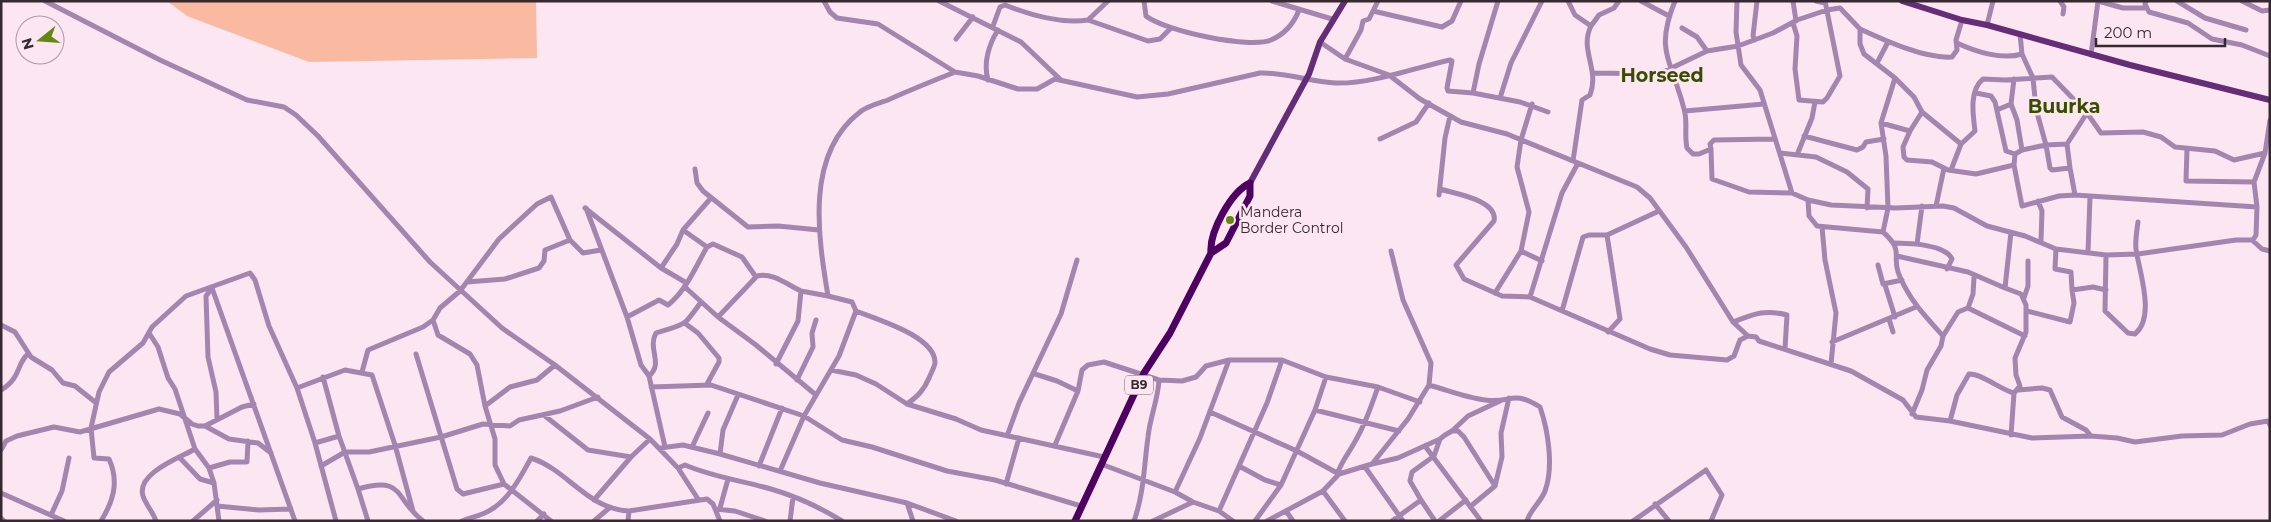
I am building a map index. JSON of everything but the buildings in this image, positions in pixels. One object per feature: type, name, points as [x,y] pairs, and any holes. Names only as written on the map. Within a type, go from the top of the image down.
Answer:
[{"type":"highway","name":"B9","points":[[1075,521],[1144,374],[1170,333],[1211,253],[1211,240],[1217,227],[1238,189],[1250,183],[1250,196],[1226,243],[1211,253]]},
{"type":"main road","points":[[1250,183],[1306,79],[1320,42],[1345,1]]},
{"type":"main road","points":[[1902,1],[1962,20],[2270,100]]},
{"type":"street","points":[[45,1],[160,60],[247,100],[284,107],[296,115],[318,136],[430,262],[460,291],[502,328],[555,365],[662,447],[698,499]]},
{"type":"street","points":[[824,1],[830,12],[837,18],[878,24],[956,72],[1018,89],[1037,90],[1055,79],[1138,97],[1168,94],[1260,73],[1272,72],[1306,79],[1353,83],[1389,76],[1429,64],[1452,61],[1447,90],[1532,104],[1548,112]]},
{"type":"street","points":[[939,1],[1021,42],[1062,81]]},
{"type":"street","points":[[1088,20],[1108,1]]},
{"type":"street","points":[[1144,1],[1146,16],[1170,29],[1225,40],[1269,41],[1293,24],[1299,10]]},
{"type":"street","points":[[1272,1],[1332,20]]},
{"type":"street","points":[[1345,59],[1361,30],[1363,21],[1369,19],[1378,1]]},
{"type":"street","points":[[1373,11],[1442,27],[1452,21],[1461,1]]},
{"type":"street","points":[[1473,93],[1479,64],[1498,1]]},
{"type":"street","points":[[1500,98],[1511,63],[1542,1]]},
{"type":"street","points":[[1568,1],[1575,16],[1591,26]]},
{"type":"street","points":[[1530,297],[1562,193],[1576,162],[1582,100],[1590,95],[1593,87],[1593,73],[1586,42],[1591,26],[1599,15],[1614,8],[1619,1]]},
{"type":"street","points":[[1641,1],[1669,16]]},
{"type":"street","points":[[1675,1],[1669,16],[1664,44],[1665,55],[1673,68],[1685,112],[1687,148],[1693,154],[1699,154],[1711,149]]},
{"type":"street","points":[[1737,1],[1736,32],[1741,65],[1758,86],[1792,193]]},
{"type":"street","points":[[1756,40],[1753,36],[1757,1]]},
{"type":"street","points":[[1793,1],[1796,36],[1795,70],[1799,100],[1823,102],[1840,76],[1825,2],[1816,1]]},
{"type":"street","points":[[1987,25],[1993,1]]},
{"type":"street","points":[[2060,1],[2064,7],[2063,14]]},
{"type":"street","points":[[2091,54],[2098,1],[2123,8],[2146,8]]},
{"type":"street","points":[[2146,1],[2148,12],[2188,23],[2212,39],[2242,45],[2270,56]]},
{"type":"street","points":[[2178,1],[2205,18],[2246,30]]},
{"type":"street","points":[[2242,1],[2262,11],[2270,10]]},
{"type":"street","points":[[988,80],[986,66],[990,45],[1000,7],[1005,5],[1040,16],[1077,21],[1088,20],[1148,41],[1160,39],[1170,29]]},
{"type":"street","points":[[1593,73],[1653,74],[1673,68],[1707,51],[1738,46],[1756,40],[1794,22],[1827,10],[1840,8],[1860,29],[1888,42],[1945,58],[1952,57],[1957,50],[1956,40],[1962,20]]},
{"type":"street","points":[[956,39],[973,17]]},
{"type":"street","points":[[1682,28],[1697,37],[1707,51]]},
{"type":"street","points":[[1860,29],[1862,51],[1895,78],[1914,97],[1922,112],[1961,144]]},
{"type":"street","points":[[2020,34],[2022,54],[2033,78],[2036,109],[2050,168],[2052,170],[2070,168]]},
{"type":"street","points":[[1320,42],[1345,59],[1389,76],[1405,89],[1460,122],[1507,134],[1638,188],[1650,198],[1694,259],[1733,322],[1748,336],[1851,371],[1896,395],[1905,402],[1916,418],[1950,421],[2032,438],[2090,436],[2117,438],[2135,442],[2182,436],[2222,435],[2250,424],[2268,421],[2270,425]]},
{"type":"street","points":[[1876,63],[1888,42]]},
{"type":"street","points":[[1957,43],[1974,50],[2005,56],[2022,54]]},
{"type":"street","points":[[828,296],[819,230],[825,164],[832,145],[848,123],[861,111],[956,72]]},
{"type":"street","points":[[1951,170],[1961,144],[1976,131],[1972,112],[1979,82],[1983,78],[2052,77],[2087,113],[2101,133],[2143,132],[2161,138],[2175,148],[2215,151],[2234,160],[2265,153]]},
{"type":"street","points":[[1883,232],[1888,208],[1884,139],[1881,123],[1895,78]]},
{"type":"street","points":[[2014,79],[2011,104],[2017,120],[2022,150]]},
{"type":"street","points":[[1976,92],[1991,96],[2006,151],[2015,154],[2022,150],[2046,145],[2067,144]]},
{"type":"street","points":[[1797,155],[1812,118],[1814,102]]},
{"type":"street","points":[[1380,139],[1416,122],[1429,103]]},
{"type":"street","points":[[1495,293],[1521,251],[1529,212],[1517,167],[1521,140],[1532,104]]},
{"type":"street","points":[[1685,112],[1764,104]]},
{"type":"street","points":[[1996,110],[2011,104]]},
{"type":"street","points":[[1922,112],[1903,146],[1905,159],[1932,162],[1951,170],[1976,174],[2014,165]]},
{"type":"street","points":[[2075,195],[2067,144],[2087,113]]},
{"type":"street","points":[[1439,195],[1445,138],[1450,116]]},
{"type":"street","points":[[1774,139],[1714,140],[1710,144],[1712,179],[1749,192],[1792,193],[1808,200],[1830,205],[1867,208],[1922,206],[1954,208],[1987,226],[2041,241],[2056,249],[2106,255],[2138,254],[2236,240],[2255,240],[2257,207],[2254,182],[2265,153],[2270,120]]},
{"type":"street","points":[[1881,123],[1910,131]]},
{"type":"street","points":[[1804,136],[1857,150],[1867,142],[1884,139]]},
{"type":"street","points":[[2187,149],[2186,180],[2254,182]]},
{"type":"street","points":[[1780,153],[1816,157],[1847,172],[1863,184],[1869,194],[1867,208]]},
{"type":"street","points":[[2015,154],[2014,165],[2022,206],[2038,201],[2075,195],[2257,207]]},
{"type":"street","points":[[1936,206],[1944,168]]},
{"type":"street","points":[[695,169],[700,187],[748,227],[778,226],[819,230]]},
{"type":"street","points":[[1440,189],[1492,207],[1494,221],[1456,265],[1464,279],[1502,296],[1530,297],[1608,332],[1670,355],[1721,361],[1734,356],[1740,340],[1748,336]]},
{"type":"street","points":[[362,372],[368,350],[423,327],[433,320],[440,308],[460,291],[499,239],[537,204],[551,197],[570,240],[583,253],[601,250]]},
{"type":"street","points":[[2088,252],[2090,197]]},
{"type":"street","points":[[661,268],[677,244],[683,230],[711,198]]},
{"type":"street","points":[[1808,200],[1808,216],[1814,224],[1822,227],[1883,232],[1895,243],[1899,274],[1902,280],[1916,307],[1943,336]]},
{"type":"street","points":[[2038,201],[2042,211],[2041,241]]},
{"type":"street","points":[[1917,244],[1922,206]]},
{"type":"street","points":[[662,447],[649,376],[640,365],[627,318],[585,208],[661,268],[685,282]]},
{"type":"street","points":[[1562,311],[1583,237],[1607,235],[1659,211]]},
{"type":"street","points":[[2106,255],[2105,311],[2128,333],[2136,334],[2141,330],[2145,313],[2144,282],[2136,249],[2138,222]]},
{"type":"street","points":[[1822,227],[1825,260],[1836,314],[1830,364]]},
{"type":"street","points":[[683,230],[707,247]]},
{"type":"street","points":[[2005,288],[2011,232]]},
{"type":"street","points":[[1607,235],[1620,319],[1608,332]]},
{"type":"street","points":[[467,282],[505,279],[539,268],[544,261],[545,250],[570,240]]},
{"type":"street","points":[[2252,240],[2262,249],[2270,251]]},
{"type":"street","points":[[1895,243],[1917,244],[1937,248],[1950,255],[1952,259],[1947,269]]},
{"type":"street","points":[[627,318],[659,300],[668,305],[681,293],[685,282],[707,247],[715,244],[742,257],[756,277]]},
{"type":"street","points":[[2027,311],[2070,322],[2074,303],[2071,272],[2055,270],[2056,249]]},
{"type":"street","points":[[1372,464],[1420,402],[1429,385],[1431,363],[1403,300],[1391,251]]},
{"type":"street","points":[[1521,251],[1542,261]]},
{"type":"street","points":[[1898,256],[1947,269],[1968,272],[1974,277],[2021,294],[2024,298],[2027,311],[2025,336],[2015,358],[2016,375],[2020,386],[2016,391],[2012,435]]},
{"type":"street","points":[[1007,436],[1019,403],[1035,374],[1061,314],[1077,260]]},
{"type":"street","points":[[2024,298],[2028,286],[2028,261]]},
{"type":"street","points":[[1878,266],[1885,285],[1893,332]]},
{"type":"street","points":[[101,521],[108,508],[116,478],[109,459],[94,458],[91,428],[96,402],[104,378],[143,343],[149,333],[186,296],[198,290],[212,288],[250,274],[255,280],[269,326],[297,388],[316,443],[336,521]]},
{"type":"street","points":[[718,317],[756,277],[762,275],[774,278],[800,291],[852,302],[856,311],[910,334],[932,353],[935,363],[927,383],[918,397],[907,404]]},
{"type":"street","points":[[1968,308],[1974,277]]},
{"type":"street","points":[[1885,285],[1902,280]]},
{"type":"street","points":[[685,282],[686,288],[718,317],[756,345],[776,364],[816,395]]},
{"type":"street","points":[[2072,290],[2093,287],[2106,290]]},
{"type":"street","points":[[212,288],[295,521]]},
{"type":"street","points":[[212,288],[206,296],[208,357],[216,392],[217,419]]},
{"type":"street","points":[[776,364],[798,321],[800,291]]},
{"type":"street","points":[[649,376],[655,369],[657,362],[652,341],[656,333],[679,328],[686,324],[701,302]]},
{"type":"street","points":[[1832,342],[1916,307]]},
{"type":"street","points":[[1912,414],[1922,390],[1927,370],[1941,346],[1943,336],[1958,312],[1968,308],[2025,336]]},
{"type":"street","points":[[780,471],[804,416],[839,356],[856,311]]},
{"type":"street","points":[[1733,322],[1759,312],[1772,311],[1787,315],[1785,349]]},
{"type":"street","points":[[433,320],[438,336],[473,358],[484,406],[495,439],[495,464],[504,484],[551,521]]},
{"type":"street","points":[[797,380],[813,347],[812,333],[816,320]]},
{"type":"street","points":[[686,324],[703,338],[720,360],[708,384]]},
{"type":"street","points":[[1,325],[15,332],[28,354],[52,370],[63,383],[75,386],[96,402]]},
{"type":"street","points":[[149,333],[158,347],[196,449],[209,468],[214,483],[219,521]]},
{"type":"street","points":[[1,390],[15,379],[23,358],[28,354]]},
{"type":"street","points":[[416,354],[457,489],[463,494],[504,484]]},
{"type":"street","points":[[1055,445],[1078,391],[1082,370],[1088,365],[1104,362],[1159,380],[1182,381],[1196,377],[1206,366],[1230,360],[1282,360],[1326,377],[1378,387],[1420,402]]},
{"type":"street","points":[[1175,492],[1210,412],[1230,360]]},
{"type":"street","points":[[1218,511],[1254,431],[1282,360]]},
{"type":"street","points":[[484,406],[510,387],[537,380],[555,365]]},
{"type":"street","points":[[297,388],[345,370],[372,375],[383,414],[395,445],[413,511]]},
{"type":"street","points":[[831,370],[856,375],[876,384],[907,404],[956,419],[981,430],[1055,445],[1102,460],[1143,480],[1175,492],[1193,502],[1218,511],[1233,521]]},
{"type":"street","points":[[1035,374],[1057,381],[1078,391]]},
{"type":"street","points":[[1950,421],[1957,395],[1969,374],[1980,377],[1994,386],[2016,391],[2042,388],[2050,390],[2062,417],[2086,430],[2090,436]]},
{"type":"street","points":[[1255,521],[1281,485],[1315,410],[1326,377]]},
{"type":"street","points":[[323,378],[339,436],[368,521]]},
{"type":"street","points":[[1134,521],[1140,502],[1148,437],[1158,395],[1159,380]]},
{"type":"street","points":[[652,387],[692,387],[708,384],[804,416],[842,440],[1081,506]]},
{"type":"street","points":[[1429,385],[1484,400],[1500,401]]},
{"type":"street","points":[[1267,521],[1323,491],[1339,473],[1344,457],[1353,445],[1364,423],[1378,387]]},
{"type":"street","points":[[720,454],[723,430],[738,395]]},
{"type":"street","points":[[1210,412],[1297,451],[1339,473],[1398,458],[1440,439],[1468,416],[1500,401],[1519,396],[1540,406],[1550,447],[1546,490],[1528,521]]},
{"type":"street","points":[[321,466],[345,452],[369,452],[395,445],[441,437],[483,424],[510,426],[519,420],[544,416],[598,398]]},
{"type":"street","points":[[1472,506],[1495,486],[1502,457],[1501,433],[1509,398]]},
{"type":"street","points":[[205,426],[254,404]]},
{"type":"street","points":[[759,466],[782,408]]},
{"type":"street","points":[[1,450],[6,441],[26,433],[54,427],[77,432],[159,409],[185,416],[192,424],[205,426],[229,439],[248,440],[271,452]]},
{"type":"street","points":[[1315,410],[1399,431]]},
{"type":"street","points":[[692,447],[708,413]]},
{"type":"street","points":[[544,416],[588,450],[631,457]]},
{"type":"street","points":[[1452,431],[1458,431],[1464,436],[1495,486]]},
{"type":"street","points":[[316,443],[339,436]]},
{"type":"street","points":[[1006,484],[1019,438]]},
{"type":"street","points":[[594,500],[631,457],[650,439]]},
{"type":"street","points":[[1440,439],[1434,456],[1412,472],[1410,477],[1411,485],[1437,521],[1466,500]]},
{"type":"street","points":[[209,468],[230,462],[248,462],[248,440]]},
{"type":"street","points":[[1425,446],[1472,506],[1481,521]]},
{"type":"street","points":[[662,447],[692,447],[720,454],[884,500],[907,503],[956,521]]},
{"type":"street","points":[[156,521],[142,494],[144,481],[158,468],[196,449]]},
{"type":"street","points":[[51,515],[62,491],[69,458]]},
{"type":"street","points":[[180,458],[200,479],[214,483]]},
{"type":"street","points":[[462,521],[491,510],[511,490],[531,458],[608,508],[629,511],[698,499],[709,499],[718,508],[765,521]]},
{"type":"street","points":[[678,468],[685,465],[793,497],[842,521]]},
{"type":"street","points":[[1239,466],[1265,480],[1281,485]]},
{"type":"street","points":[[1365,467],[1401,518]]},
{"type":"street","points":[[1633,521],[1706,470],[1722,495],[1711,521]]},
{"type":"street","points":[[720,521],[718,508],[728,479]]},
{"type":"street","points":[[358,489],[380,484],[389,486],[397,491],[423,521]]},
{"type":"street","points":[[1323,491],[1345,521]]},
{"type":"street","points":[[1,493],[64,521]]},
{"type":"street","points":[[790,521],[793,497]]},
{"type":"street","points":[[193,521],[217,500]]},
{"type":"street","points":[[1392,521],[1401,518],[1421,500]]},
{"type":"street","points":[[1153,521],[1193,502]]},
{"type":"street","points":[[907,503],[913,521]]},
{"type":"street","points":[[1656,504],[1668,521]]},
{"type":"street","points":[[217,506],[260,510],[292,509]]},
{"type":"street","points":[[594,521],[608,508]]},
{"type":"street","points":[[628,521],[629,511]]},
{"type":"street","points":[[1286,511],[1293,521]]},
{"type":"street","points":[[537,521],[544,514]]},
{"type":"street","points":[[1,518],[4,521]]},
{"type":"shaded area","points":[[167,1],[536,1],[537,58],[309,62],[187,16]]},
{"type":"place","name":"Mandera Border Control","points":[[1230,220]]},
{"type":"district","name":"Horseed","points":[[1662,75]]},
{"type":"district","name":"Buurka","points":[[2064,106]]}]
